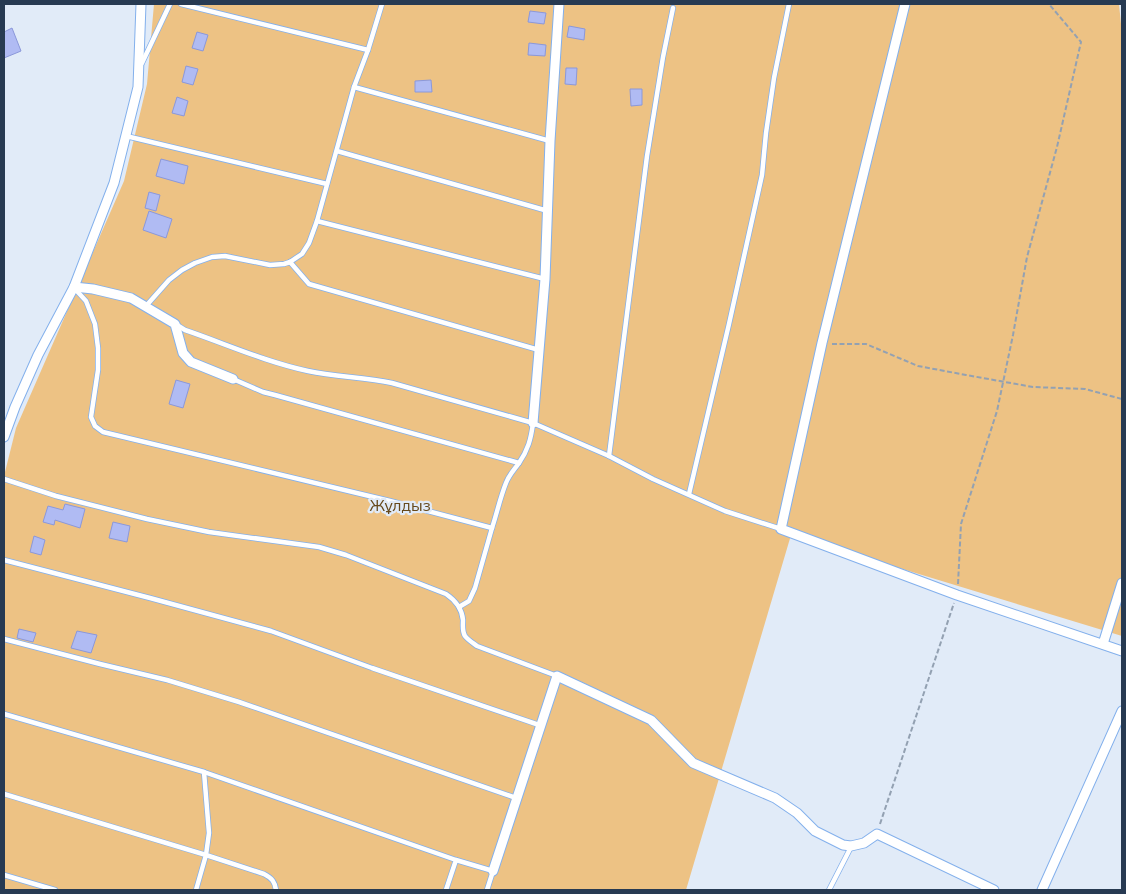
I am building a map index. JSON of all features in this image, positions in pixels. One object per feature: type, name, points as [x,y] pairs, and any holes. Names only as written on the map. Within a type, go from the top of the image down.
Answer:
[{"type":"street","points":[[4,437],[38,354],[74,287],[114,183],[138,87],[140,68],[140,4]]},
{"type":"street","points":[[533,424],[540,351],[550,140],[559,4]]},
{"type":"street","points":[[905,4],[822,344],[781,529],[957,595],[1122,651]]},
{"type":"street","points":[[74,287],[93,289],[131,298],[146,306],[175,324],[183,353],[191,362],[233,379]]},
{"type":"street","points":[[1103,644],[1122,583]]},
{"type":"street","points":[[493,872],[557,676],[651,720],[693,763],[775,798],[797,813],[815,831],[843,845],[851,846],[864,843],[877,834],[994,890]]},
{"type":"street","points":[[1042,890],[1122,711]]},
{"type":"lane","points":[[140,68],[170,4]]},
{"type":"lane","points":[[181,4],[368,50]]},
{"type":"lane","points":[[146,306],[169,280],[194,262],[212,257],[226,256],[270,265],[284,264],[302,254],[309,243],[317,221],[354,87],[382,4]]},
{"type":"lane","points":[[689,494],[762,175],[774,78],[789,4]]},
{"type":"lane","points":[[609,456],[647,156],[663,57],[674,8]]},
{"type":"lane","points":[[354,87],[550,140]]},
{"type":"lane","points":[[126,136],[327,184]]},
{"type":"lane","points":[[337,151],[548,210]]},
{"type":"lane","points":[[317,221],[544,279]]},
{"type":"lane","points":[[290,262],[309,284],[540,351]]},
{"type":"lane","points":[[74,287],[86,301],[95,324],[98,370],[91,417],[95,426],[103,432],[390,501],[492,528]]},
{"type":"lane","points":[[175,324],[185,330],[255,356],[310,372],[392,383],[533,424],[609,456],[653,479],[725,511],[781,529]]},
{"type":"lane","points":[[233,379],[275,396],[519,463]]},
{"type":"lane","points":[[459,607],[469,601],[475,588],[506,482],[531,440],[533,424]]},
{"type":"lane","points":[[4,479],[65,498],[209,532],[319,547],[346,555],[446,594],[454,599],[459,607],[463,618],[462,628],[465,636],[471,642],[477,646],[557,676]]},
{"type":"lane","points":[[4,560],[271,631],[372,668],[542,726]]},
{"type":"lane","points":[[4,638],[167,680],[239,702],[518,798]]},
{"type":"lane","points":[[4,714],[204,772],[493,872],[487,890]]},
{"type":"lane","points":[[196,890],[206,855],[209,833],[204,772]]},
{"type":"lane","points":[[4,794],[264,874],[275,882],[276,890]]},
{"type":"lane","points":[[829,890],[851,846]]},
{"type":"lane","points":[[446,890],[456,860]]},
{"type":"lane","points":[[4,875],[55,890]]},
{"type":"path","points":[[877,834],[957,595],[961,524],[998,411],[1027,257],[1081,42],[1049,4]]},
{"type":"path","points":[[822,344],[866,344],[918,366],[1033,387],[1085,389],[1122,399]]},
{"type":"green space","name":"Жұлдыз","points":[[154,4],[1119,4],[1122,34],[1122,636],[791,535],[686,890],[4,890],[4,476],[16,428],[124,181],[147,84]]},
{"type":"building","points":[[530,11],[546,13],[544,24],[528,22]]},
{"type":"building","points":[[569,26],[585,29],[584,40],[567,37]]},
{"type":"building","points":[[12,28],[21,51],[4,58],[4,32]]},
{"type":"building","points":[[197,32],[208,35],[203,51],[192,48]]},
{"type":"building","points":[[529,43],[546,45],[545,56],[528,55]]},
{"type":"building","points":[[186,66],[198,69],[193,85],[182,82]]},
{"type":"building","points":[[566,68],[577,68],[576,85],[565,84]]},
{"type":"building","points":[[431,80],[432,92],[415,92],[415,81]]},
{"type":"building","points":[[630,89],[642,89],[642,105],[631,106]]},
{"type":"building","points":[[177,97],[188,101],[184,116],[172,113]]},
{"type":"building","points":[[161,159],[188,166],[184,184],[156,176]]},
{"type":"building","points":[[149,192],[160,195],[156,211],[145,208]]},
{"type":"building","points":[[149,211],[172,219],[166,238],[143,230]]},
{"type":"building","points":[[176,380],[190,384],[183,408],[169,404]]},
{"type":"building","points":[[65,504],[85,509],[80,528],[55,520],[54,525],[43,522],[48,506],[63,510]]},
{"type":"building","points":[[113,522],[130,526],[127,542],[109,538]]},
{"type":"building","points":[[34,536],[45,540],[41,555],[30,552]]},
{"type":"building","points":[[19,629],[36,633],[33,642],[17,638]]},
{"type":"building","points":[[77,631],[97,635],[91,653],[71,648]]}]
